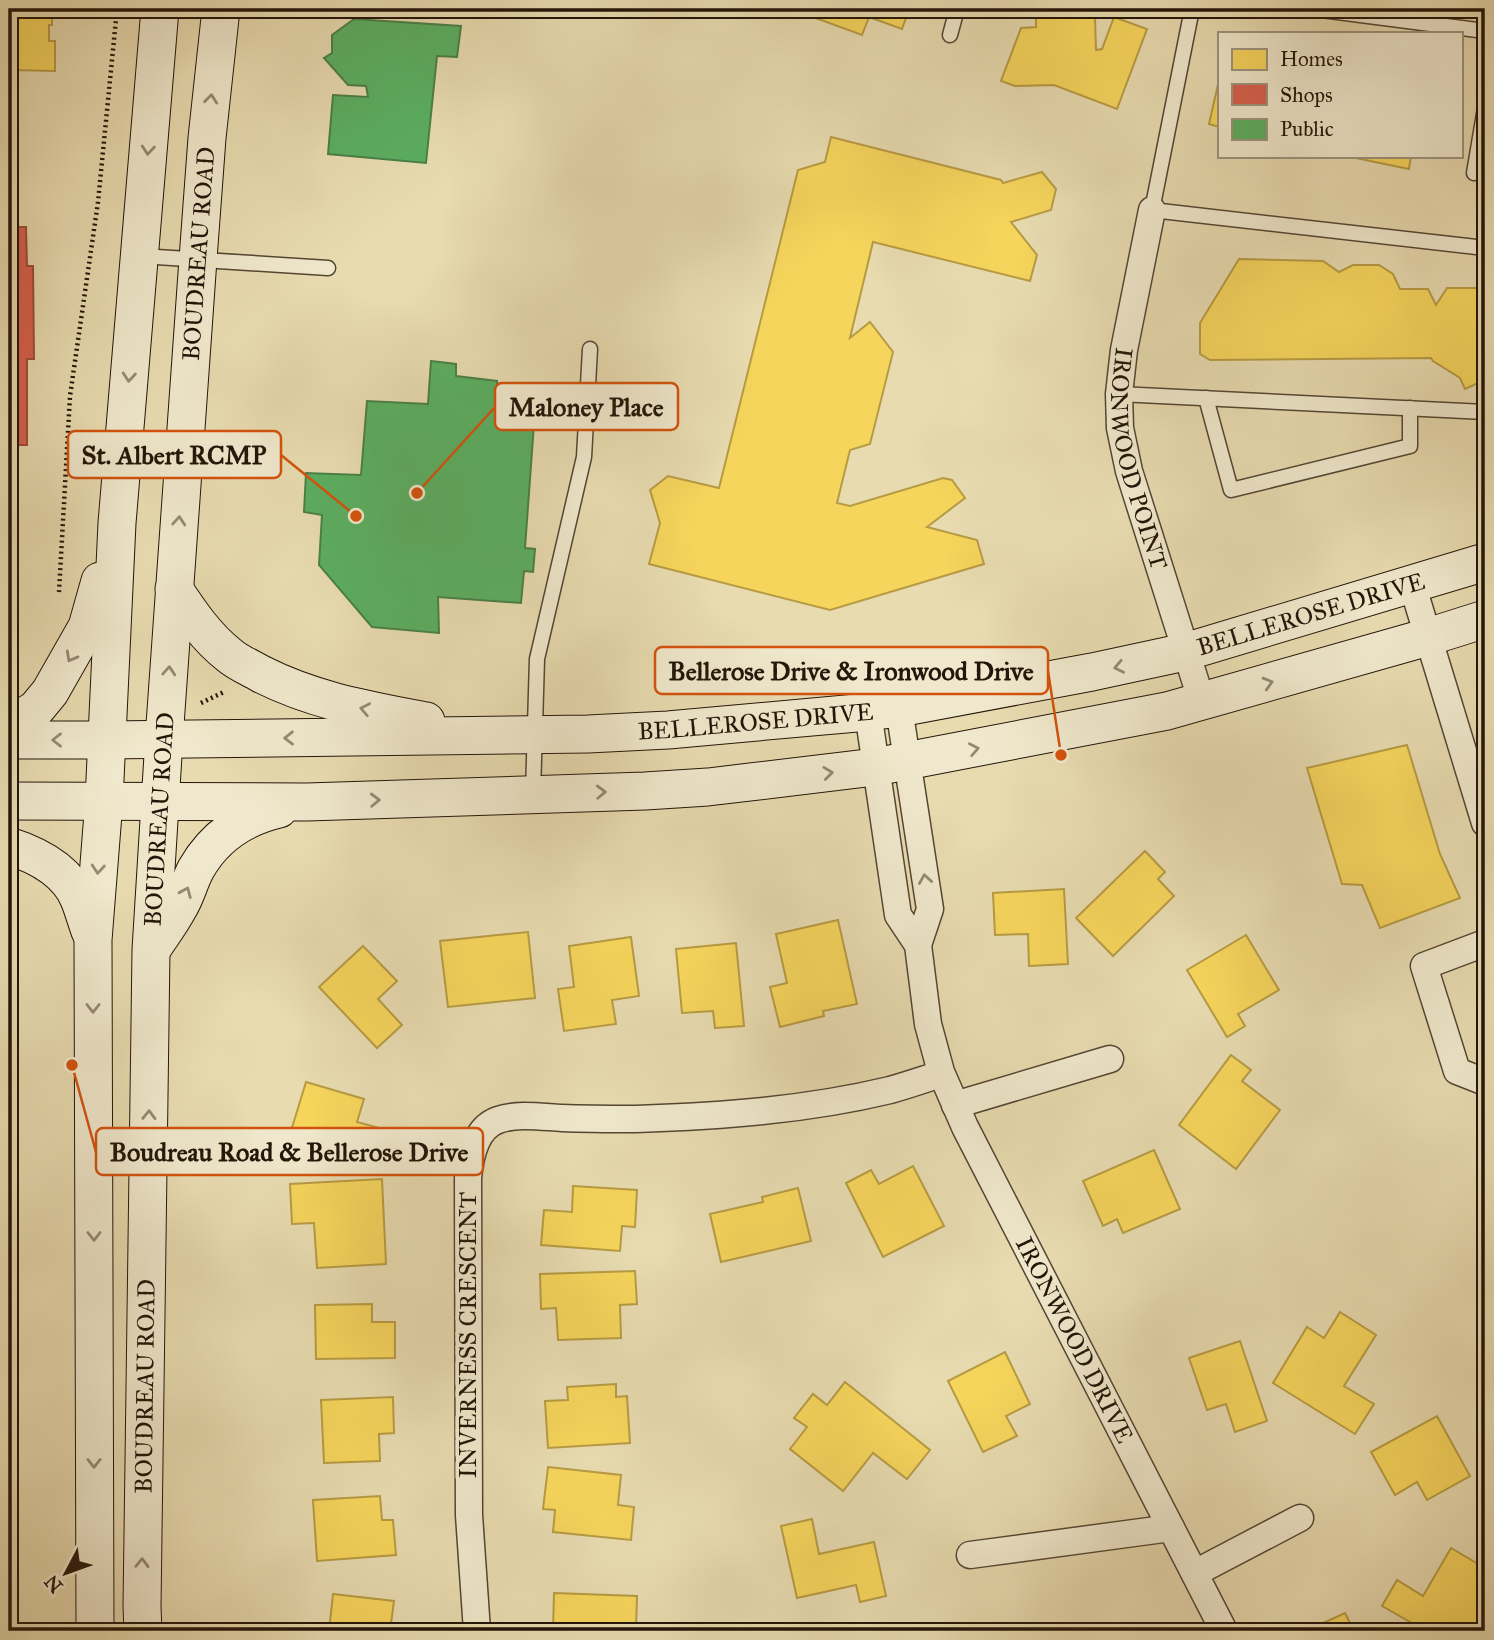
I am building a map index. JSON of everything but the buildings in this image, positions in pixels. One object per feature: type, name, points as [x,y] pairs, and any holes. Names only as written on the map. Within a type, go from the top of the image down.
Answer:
[{"type":"main road","name":"BOUDREAU ROAD","points":[[95,1631],[93,940],[104,801],[117,523],[160,9]]},
{"type":"main road","name":"BOUDREAU ROAD","points":[[143,1631],[151,950],[207,138],[221,9]]},
{"type":"main road","points":[[9,722],[36,709],[50,692],[82,638],[117,523]]},
{"type":"main road","name":"BELLEROSE DRIVE","points":[[9,740],[589,734],[668,730],[883,710],[1092,672],[1185,652],[1485,562]]},
{"type":"main road","points":[[174,589],[204,631],[230,657],[302,693],[342,705],[520,736]]},
{"type":"main road","points":[[9,801],[307,802],[645,791],[708,787],[891,765],[1119,721],[1202,702],[1485,619]]},
{"type":"main road","points":[[151,950],[180,907],[197,868],[216,843],[239,823],[263,812],[307,802]]},
{"type":"main road","points":[[9,846],[31,853],[66,879],[78,896],[93,940]]},
{"type":"street","name":"IRONWOOD POINT","points":[[1152,210],[1124,350],[1119,394],[1120,428],[1129,471],[1202,702]]},
{"type":"street","points":[[1412,584],[1485,823]]},
{"type":"street","name":"IRONWOOD DRIVE","points":[[883,710],[891,765],[898,915],[918,945],[928,1024],[942,1074],[955,1105],[1224,1631]]},
{"type":"street","points":[[1485,943],[1424,966],[1457,1071],[1485,1082]]},
{"type":"street","points":[[955,1105],[1110,1059]]},
{"type":"street","name":"INVERNESS CRESCENT","points":[[477,1631],[469,1515],[468,1178],[470,1159],[484,1129],[496,1120],[513,1117],[598,1120],[715,1116],[792,1108],[890,1090],[942,1074]]},
{"type":"street","points":[[1195,1573],[1300,1518]]},
{"type":"street","points":[[970,1555],[1171,1528]]},
{"type":"lane","points":[[950,35],[957,9]]},
{"type":"lane","points":[[1192,9],[1152,210],[1485,248]]},
{"type":"lane","points":[[1314,9],[1485,31]]},
{"type":"lane","points":[[1474,173],[1485,108]]},
{"type":"lane","points":[[139,256],[328,268]]},
{"type":"lane","points":[[533,794],[520,736],[584,457],[590,349]]},
{"type":"lane","points":[[1119,394],[1485,412]]},
{"type":"lane","points":[[1206,398],[1231,490],[1410,446],[1410,408]]},
{"type":"path","points":[[58,597],[70,396],[98,202],[117,9]]},
{"type":"path","points":[[196,705],[231,688]]},
{"type":"place","name":"Maloney Place","points":[[417,493]]},
{"type":"place","name":"St. Albert RCMP","points":[[356,516]]},
{"type":"place","name":"Bellerose Drive & Ironwood Drive","points":[[1061,755]]},
{"type":"place","name":"Boudreau Road & Bellerose Drive","points":[[72,1065]]}]
